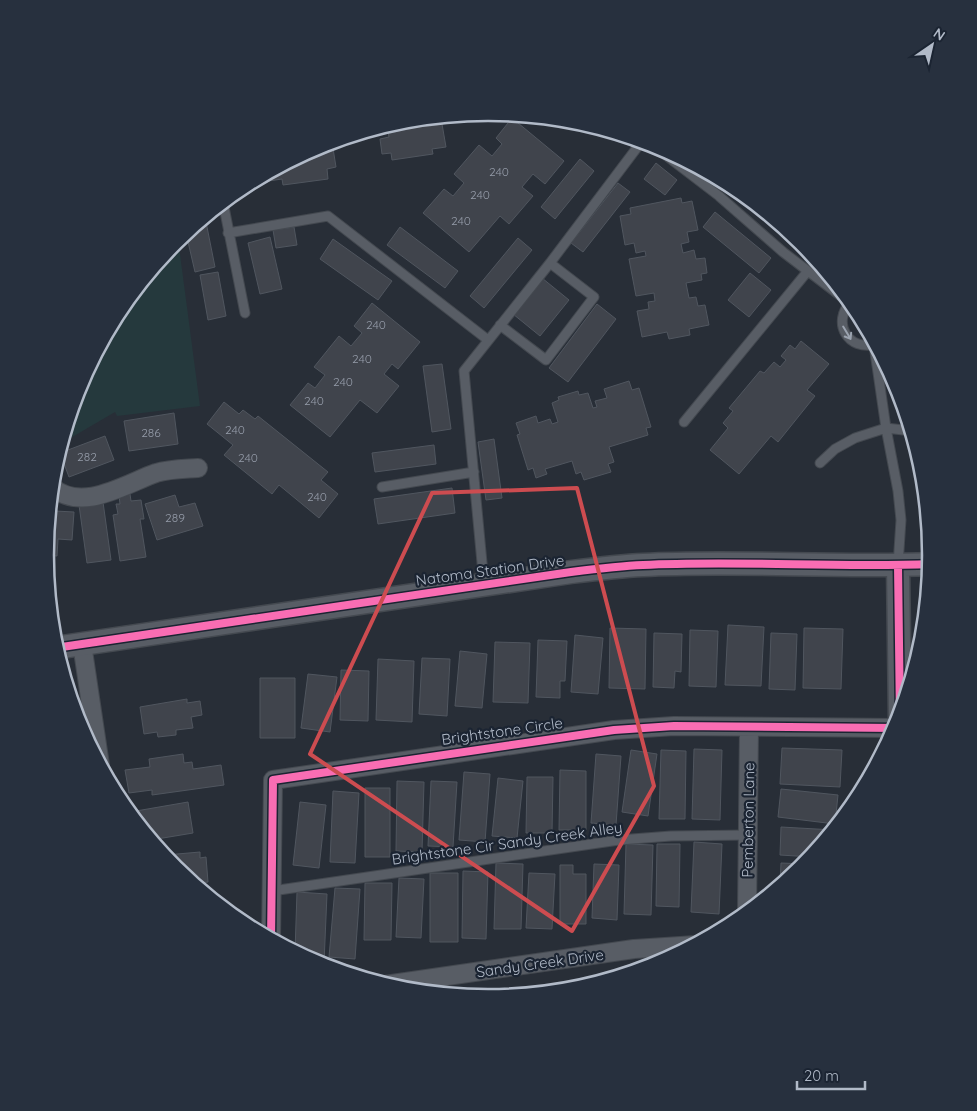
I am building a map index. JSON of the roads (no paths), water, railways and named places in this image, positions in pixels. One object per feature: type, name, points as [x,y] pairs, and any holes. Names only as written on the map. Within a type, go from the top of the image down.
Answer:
[{"type":"street","points":[[58,491],[65,496],[85,497],[124,488],[158,472],[198,468]]},
{"type":"street","name":"Natoma Station Drive","points":[[64,647],[571,572],[642,565],[713,563],[923,564]]},
{"type":"street","points":[[898,565],[900,696]]},
{"type":"street","points":[[82,644],[97,743]]},
{"type":"street","name":"Brightstone Circle","points":[[271,932],[273,780],[614,730],[674,726],[887,728]]},
{"type":"street","name":"Pemberton Lane","points":[[747,904],[749,726]]},
{"type":"street","name":"Sandy Creek Drive","points":[[405,982],[634,949],[679,946]]},
{"type":"lane","points":[[484,585],[464,371],[550,263],[637,147]]},
{"type":"lane","points":[[677,164],[808,272],[831,289]]},
{"type":"lane","points":[[224,211],[246,313]]},
{"type":"lane","points":[[228,233],[328,216],[488,340]]},
{"type":"lane","points":[[500,325],[546,360],[594,297],[550,263]]},
{"type":"lane","points":[[684,422],[808,272]]},
{"type":"lane","points":[[846,308],[842,317],[844,332],[855,343],[862,346],[869,345]]},
{"type":"lane","points":[[877,362],[900,510],[898,565]]},
{"type":"lane","points":[[820,463],[836,449],[855,438],[886,428],[904,430]]},
{"type":"lane","points":[[382,487],[474,472]]},
{"type":"lane","name":"Brightstone Cir Sandy Creek Alley","points":[[272,891],[619,840],[671,836],[748,835]]}]
